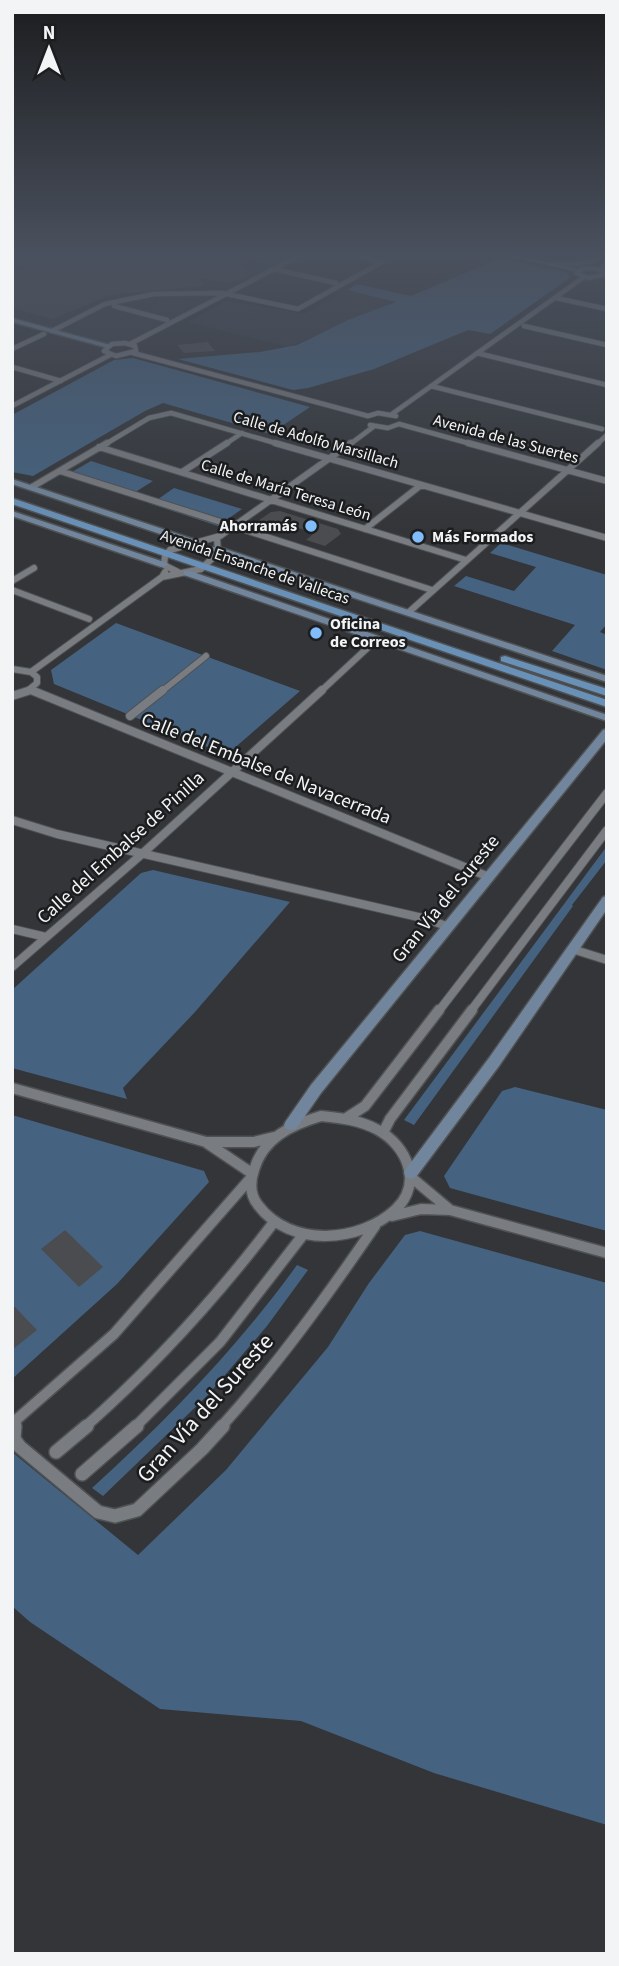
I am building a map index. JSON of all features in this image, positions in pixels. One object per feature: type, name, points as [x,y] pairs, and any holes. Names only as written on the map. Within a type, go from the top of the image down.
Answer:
[{"type":"main road","name":"Avenida Ensanche de Vallecas","points":[[12,493],[172,550]]},
{"type":"main road","name":"Avenida Ensanche de Vallecas","points":[[12,501],[172,550],[213,559],[607,693]]},
{"type":"main road","name":"Avenida Ensanche de Vallecas","points":[[213,559],[607,704]]},
{"type":"street","points":[[108,346],[104,351],[110,355]]},
{"type":"street","points":[[133,346],[137,348],[133,353]]},
{"type":"street","points":[[392,414],[489,346]]},
{"type":"street","points":[[12,406],[110,355],[133,353],[368,416],[378,413],[392,414],[400,418],[399,424],[388,428],[373,427],[365,421],[368,416]]},
{"type":"street","points":[[477,354],[607,385]]},
{"type":"street","points":[[12,367],[61,381]]},
{"type":"street","points":[[431,386],[602,429]]},
{"type":"street","name":"Calle de Adolfo Marsillach","points":[[32,487],[149,418],[163,413],[242,433],[607,538]]},
{"type":"street","name":"Avenida de las Suertes","points":[[399,424],[607,481]]},
{"type":"street","points":[[162,576],[165,566],[163,559],[172,550],[217,538],[373,427]]},
{"type":"street","points":[[182,472],[242,433]]},
{"type":"street","points":[[408,612],[607,435]]},
{"type":"street","name":"Calle de María Teresa León","points":[[99,447],[466,560]]},
{"type":"street","points":[[60,471],[224,523]]},
{"type":"street","name":"Avenida Ensanche de Vallecas","points":[[12,481],[196,542],[213,559],[408,612],[607,679]]},
{"type":"street","points":[[365,529],[421,485]]},
{"type":"street","name":"Avenida Ensanche de Vallecas","points":[[12,513],[607,718]]},
{"type":"street","points":[[242,528],[432,590]]},
{"type":"street","points":[[31,672],[162,576],[183,572],[213,559],[217,538]]},
{"type":"street","points":[[12,582],[34,568]]},
{"type":"street","points":[[12,590],[89,618]]},
{"type":"street","name":"Calle del Embalse de Pinilla","points":[[12,967],[16,959],[46,937],[142,854],[376,640]]},
{"type":"street","points":[[130,716],[206,656]]},
{"type":"street","points":[[12,670],[31,672],[37,677],[37,683],[32,690],[12,696]]},
{"type":"street","name":"Calle del Embalse de Navacerrada","points":[[32,690],[489,877]]},
{"type":"street","name":"Gran Vía del Sureste","points":[[292,1125],[316,1088],[607,732]]},
{"type":"street","points":[[348,1117],[365,1106],[607,793]]},
{"type":"street","points":[[12,820],[57,834],[428,919],[449,927]]},
{"type":"street","points":[[383,1133],[390,1119],[607,830]]},
{"type":"street","points":[[380,1223],[397,1208],[411,1176],[607,900]]},
{"type":"street","points":[[12,929],[46,937]]},
{"type":"street","points":[[572,949],[607,960]]},
{"type":"street","points":[[12,1088],[206,1142],[254,1142],[274,1137],[292,1125],[321,1116],[348,1117],[383,1133],[403,1152],[411,1176],[450,1210]]},
{"type":"street","points":[[249,1176],[274,1137]]},
{"type":"street","points":[[206,1142],[249,1176],[257,1204],[274,1222],[303,1235],[345,1237],[407,1210],[450,1210],[607,1253]]},
{"type":"street","name":"Gran Vía del Sureste","points":[[249,1176],[114,1334],[16,1420],[14,1439],[20,1447],[97,1512],[116,1516],[137,1510],[202,1449],[284,1355],[380,1223]]},
{"type":"street","points":[[56,1452],[107,1410],[190,1328],[274,1222]]},
{"type":"street","name":"Gran Vía del Sureste","points":[[82,1474],[132,1431],[220,1342],[303,1235]]},
{"type":"shaded area","points":[[293,346],[430,346],[374,369],[293,390],[178,359],[260,352]]},
{"type":"shaded area","points":[[133,358],[310,407],[270,434],[163,403],[33,476],[12,472],[12,415],[114,360]]},
{"type":"shaded area","points":[[91,461],[153,481],[129,496],[65,476]]},
{"type":"shaded area","points":[[174,488],[242,509],[218,526],[151,504]]},
{"type":"shaded area","points":[[501,543],[607,575],[607,624],[600,632],[607,635],[607,670],[552,651],[575,625],[454,586],[466,576],[514,591],[536,567],[490,553]]},
{"type":"shaded area","points":[[116,623],[300,691],[231,751],[220,752],[54,684],[51,670]]},
{"type":"shaded area","points":[[607,846],[607,860],[414,1125],[404,1120]]},
{"type":"shaded area","points":[[153,870],[290,902],[195,1012],[123,1088],[127,1099],[12,1068],[12,990],[141,873]]},
{"type":"shaded area","points":[[515,1087],[607,1110],[607,1231],[450,1188],[444,1176],[502,1091]]},
{"type":"shaded area","points":[[12,1115],[204,1171],[209,1182],[117,1284],[12,1379]]},
{"type":"shaded area","points":[[420,1231],[607,1283],[607,1825],[434,1773],[301,1721],[160,1709],[30,1622],[12,1606],[12,1452],[138,1555],[226,1470],[328,1347],[369,1283],[405,1235]]},
{"type":"shaded area","points":[[297,1265],[308,1270],[267,1326],[208,1395],[103,1496],[92,1488],[148,1436],[226,1354]]},
{"type":"building","points":[[178,346],[211,346],[215,351],[184,353]]},
{"type":"building","name":"Ahorramás","points":[[280,511],[338,529],[341,534],[325,546],[306,540],[314,533],[282,523],[273,529],[255,523],[271,512]]},
{"type":"building","points":[[65,1230],[103,1267],[79,1287],[41,1249]]},
{"type":"building","points":[[12,1304],[37,1330],[12,1350]]},
{"type":"place","name":"Ahorramás","points":[[311,526]]},
{"type":"place","name":"Más Formados","points":[[418,537]]},
{"type":"place","name":"Oficina de Correos","points":[[316,633]]}]
